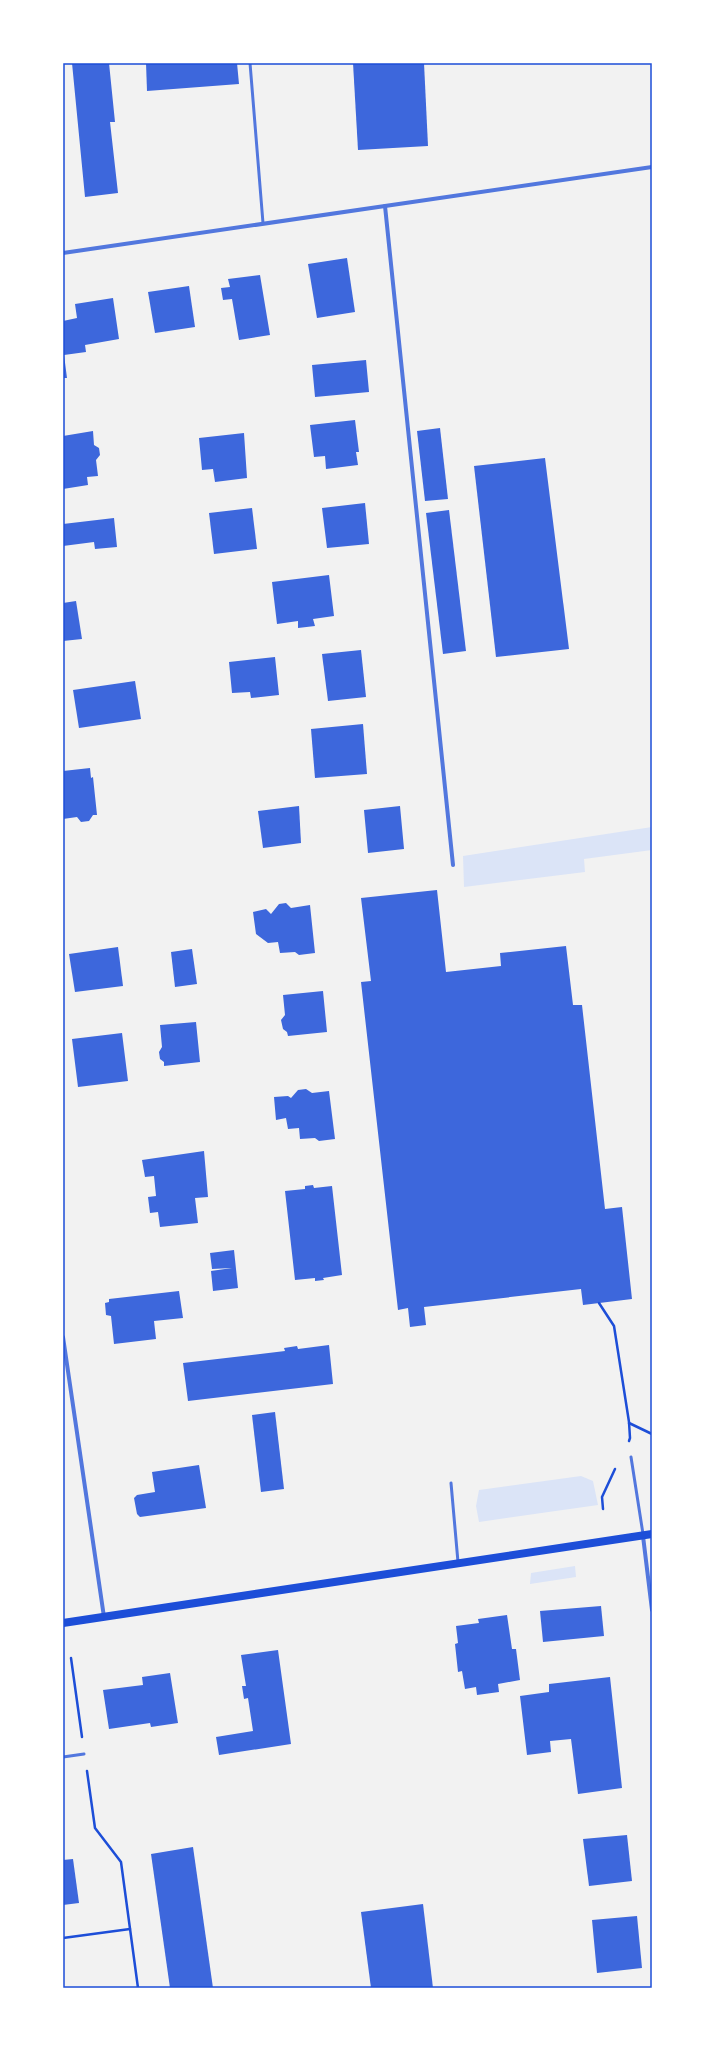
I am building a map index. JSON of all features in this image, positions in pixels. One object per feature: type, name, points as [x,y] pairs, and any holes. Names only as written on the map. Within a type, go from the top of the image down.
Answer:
[{"type":"main road","points":[[63,1623],[652,1534]]},
{"type":"street","points":[[63,253],[652,167]]},
{"type":"street","points":[[385,206],[453,865]]},
{"type":"street","points":[[63,1337],[104,1617]]},
{"type":"street","points":[[643,1536],[652,1610]]},
{"type":"lane","points":[[250,63],[263,223]]},
{"type":"lane","points":[[631,1457],[643,1536]]},
{"type":"lane","points":[[451,1483],[458,1564]]},
{"type":"lane","points":[[63,1757],[84,1754]]},
{"type":"path","points":[[599,1303],[614,1326],[623,1394]]},
{"type":"path","points":[[629,1422],[652,1434]]},
{"type":"path","points":[[602,1497],[603,1509]]},
{"type":"path","points":[[71,1658],[94,1828],[121,1862],[138,1988]]},
{"type":"path","points":[[63,1938],[130,1929]]},
{"type":"shaded area","points":[[652,827],[652,850],[584,859],[585,872],[464,887],[463,856]]},
{"type":"shaded area","points":[[581,1476],[593,1481],[598,1505],[479,1522],[476,1506],[479,1490]]},
{"type":"shaded area","points":[[575,1566],[576,1577],[530,1584],[531,1573]]},
{"type":"building","points":[[72,63],[109,63],[115,122],[110,122],[118,193],[85,197]]},
{"type":"building","points":[[146,63],[237,63],[239,84],[147,91]]},
{"type":"building","points":[[353,63],[424,63],[428,146],[358,150]]},
{"type":"building","points":[[347,258],[355,312],[317,318],[308,264]]},
{"type":"building","points":[[260,275],[270,335],[239,340],[232,299],[223,300],[221,288],[230,287],[228,279]]},
{"type":"building","points":[[189,286],[195,327],[155,333],[148,292]]},
{"type":"building","points":[[113,298],[119,339],[85,345],[86,352],[64,355],[67,378],[63,378],[63,321],[77,318],[75,304]]},
{"type":"building","points":[[366,360],[369,392],[315,397],[312,365]]},
{"type":"building","points":[[355,420],[359,452],[356,452],[358,465],[326,469],[325,456],[314,457],[310,425]]},
{"type":"building","points":[[440,428],[448,499],[425,501],[417,431]]},
{"type":"building","points":[[93,431],[94,445],[99,448],[100,455],[96,460],[98,476],[87,477],[88,485],[63,489],[63,436]]},
{"type":"building","points":[[244,433],[247,478],[215,482],[213,469],[202,470],[199,438]]},
{"type":"building","points":[[545,458],[569,649],[496,657],[474,466]]},
{"type":"building","points":[[365,503],[369,544],[327,548],[322,508]]},
{"type":"building","points":[[252,508],[257,549],[214,554],[209,513]]},
{"type":"building","points":[[449,510],[466,651],[443,654],[426,513]]},
{"type":"building","points":[[114,518],[117,547],[95,549],[94,542],[63,546],[63,524]]},
{"type":"building","points":[[329,575],[334,616],[313,619],[315,626],[298,628],[298,621],[277,624],[272,582]]},
{"type":"building","points":[[76,601],[82,639],[63,641],[63,603]]},
{"type":"building","points":[[361,650],[366,697],[328,701],[322,654]]},
{"type":"building","points":[[275,657],[279,695],[251,698],[250,692],[232,693],[229,662]]},
{"type":"building","points":[[135,681],[141,719],[79,728],[73,690]]},
{"type":"building","points":[[363,724],[367,774],[315,778],[311,729]]},
{"type":"building","points":[[90,768],[91,778],[93,777],[97,815],[93,815],[89,821],[81,822],[77,817],[63,819],[63,771]]},
{"type":"building","points":[[299,806],[301,843],[263,848],[258,811]]},
{"type":"building","points":[[400,806],[404,849],[368,853],[364,810]]},
{"type":"building","points":[[437,890],[446,972],[501,966],[500,953],[566,946],[573,1005],[582,1005],[605,1209],[622,1207],[632,1299],[583,1305],[581,1289],[424,1307],[426,1325],[410,1327],[408,1308],[398,1310],[361,982],[371,981],[361,898]]},
{"type":"building","points":[[286,903],[291,908],[310,905],[315,953],[299,955],[295,952],[280,953],[278,942],[268,943],[256,934],[253,912],[266,909],[271,914],[279,904]]},
{"type":"building","points":[[118,947],[123,986],[75,992],[69,954]]},
{"type":"building","points":[[192,949],[197,984],[175,987],[171,952]]},
{"type":"building","points":[[323,991],[327,1032],[288,1036],[287,1032],[283,1029],[281,1020],[285,1015],[283,995]]},
{"type":"building","points":[[196,1022],[200,1062],[164,1066],[164,1062],[160,1059],[159,1052],[162,1047],[160,1025]]},
{"type":"building","points":[[122,1033],[128,1081],[78,1087],[72,1039]]},
{"type":"building","points":[[306,1089],[312,1093],[329,1091],[335,1139],[319,1141],[315,1138],[300,1139],[299,1128],[288,1129],[286,1118],[276,1120],[274,1097],[288,1096],[291,1098],[298,1090]]},
{"type":"building","points":[[204,1151],[208,1197],[195,1198],[198,1223],[160,1227],[158,1212],[150,1213],[148,1197],[156,1196],[154,1176],[145,1177],[142,1160]]},
{"type":"building","points":[[313,1185],[314,1188],[332,1186],[342,1275],[315,1281],[315,1278],[295,1280],[285,1191],[305,1189],[305,1186]]},
{"type":"building","points":[[234,1250],[238,1288],[213,1291],[211,1271],[232,1268],[212,1269],[210,1253]]},
{"type":"building","points":[[179,1291],[183,1318],[154,1321],[156,1339],[114,1344],[111,1316],[106,1315],[105,1303],[109,1302],[109,1299]]},
{"type":"building","points":[[329,1345],[333,1384],[188,1401],[183,1363],[285,1351],[284,1348],[297,1346],[298,1349]]},
{"type":"building","points":[[275,1412],[284,1489],[261,1492],[252,1415]]},
{"type":"building","points":[[199,1465],[206,1508],[140,1517],[137,1514],[134,1498],[137,1495],[155,1492],[152,1472]]},
{"type":"building","points":[[601,1606],[604,1636],[543,1642],[540,1611]]},
{"type":"building","points":[[507,1615],[512,1649],[516,1649],[520,1680],[498,1684],[499,1692],[477,1695],[476,1687],[465,1689],[462,1671],[458,1672],[455,1644],[458,1643],[456,1626],[479,1623],[478,1619]]},
{"type":"building","points":[[278,1650],[291,1744],[219,1755],[216,1737],[253,1731],[248,1698],[244,1699],[242,1686],[246,1686],[241,1655]]},
{"type":"building","points":[[170,1673],[178,1723],[151,1727],[150,1723],[109,1729],[103,1690],[143,1685],[142,1677]]},
{"type":"building","points":[[610,1677],[622,1788],[578,1794],[571,1739],[550,1741],[551,1752],[527,1755],[520,1696],[549,1692],[549,1684]]},
{"type":"building","points":[[627,1835],[632,1881],[589,1886],[583,1839]]},
{"type":"building","points":[[193,1847],[213,1988],[170,1988],[151,1854]]},
{"type":"building","points":[[73,1859],[79,1903],[63,1905],[63,1860]]},
{"type":"building","points":[[423,1904],[433,1988],[371,1988],[361,1912]]},
{"type":"building","points":[[637,1916],[642,1968],[597,1973],[592,1920]]}]
